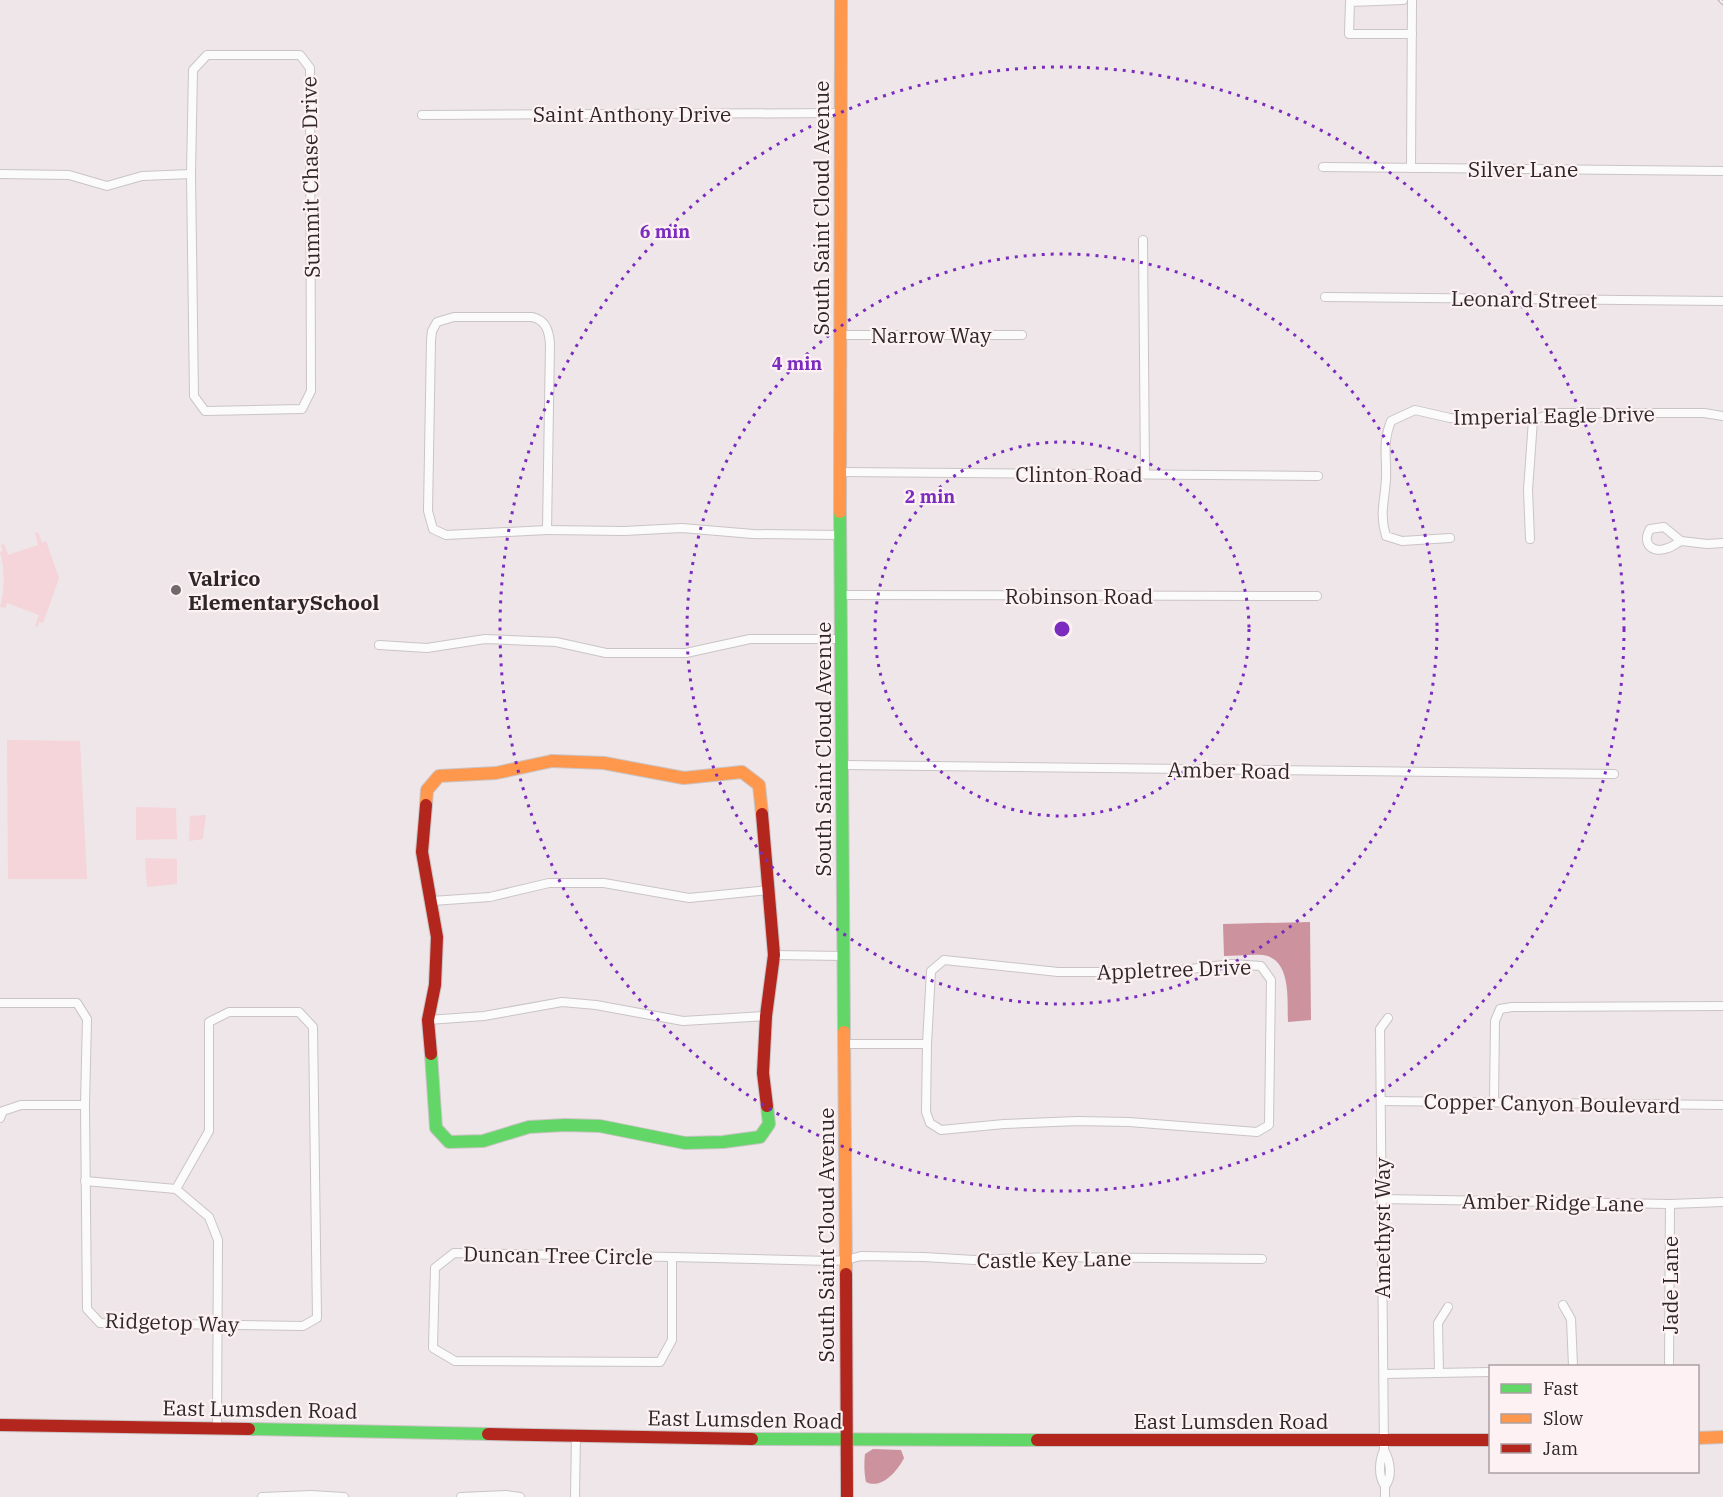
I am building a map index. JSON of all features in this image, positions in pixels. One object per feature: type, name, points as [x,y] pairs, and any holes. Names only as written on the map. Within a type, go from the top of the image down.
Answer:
[{"type":"street","name":"South Saint Cloud Avenue","points":[[841,0],[839,335],[847,1497]]},
{"type":"street","points":[[1403,0],[1350,2],[1349,34],[1412,34]]},
{"type":"street","points":[[1411,168],[1412,0]]},
{"type":"street","name":"Summit Chase Drive","points":[[207,55],[300,55],[310,68],[311,391],[302,409],[205,411],[194,396],[191,174],[193,70],[207,55]]},
{"type":"street","name":"Saint Anthony Drive","points":[[422,115],[842,113]]},
{"type":"street","name":"Silver Lane","points":[[1323,167],[1723,171]]},
{"type":"street","points":[[0,174],[69,175],[107,186],[142,176],[191,174]]},
{"type":"street","points":[[1143,240],[1144,474]]},
{"type":"street","name":"Leonard Street","points":[[1324,297],[1723,301]]},
{"type":"street","points":[[547,530],[550,344],[547,327],[541,320],[532,317],[441,319],[434,326],[431,340],[428,511],[433,529],[446,535],[547,530],[624,531],[682,528],[753,534],[840,535]]},
{"type":"street","name":"Narrow Way","points":[[839,335],[1022,334]]},
{"type":"street","name":"Imperial Eagle Drive","points":[[1450,538],[1402,540],[1386,536],[1381,520],[1386,478],[1385,437],[1391,421],[1415,410],[1450,418],[1533,420],[1554,413],[1704,413],[1723,416]]},
{"type":"street","points":[[1530,539],[1528,490],[1533,420]]},
{"type":"street","name":"Clinton Road","points":[[840,472],[1318,476]]},
{"type":"street","points":[[1681,541],[1723,543]]},
{"type":"street","name":"Robinson Road","points":[[841,595],[1317,596]]},
{"type":"street","points":[[379,645],[427,648],[485,639],[556,642],[606,653],[686,653],[750,639],[842,639]]},
{"type":"street","points":[[552,761],[604,763],[684,777],[742,772],[759,785],[768,890],[774,955],[765,1016],[763,1073],[769,1124],[760,1137],[723,1142],[685,1143],[600,1126],[565,1125],[529,1127],[483,1141],[449,1142],[436,1128],[428,1020],[435,985],[437,937],[422,852],[428,790],[440,776],[496,774],[552,761]]},
{"type":"street","name":"Amber Road","points":[[843,765],[1614,774]]},
{"type":"street","points":[[432,901],[490,897],[549,883],[604,884],[689,898],[768,890]]},
{"type":"street","points":[[774,955],[844,956]]},
{"type":"street","name":"Appletree Drive","points":[[944,960],[1058,972],[1165,972],[1232,964],[1261,966],[1271,981],[1269,1125],[1257,1132],[1129,1122],[1078,1121],[1004,1124],[941,1130],[930,1123],[926,1112],[927,1044],[929,979],[931,971],[944,960]]},
{"type":"street","points":[[428,1020],[484,1016],[562,1002],[596,1005],[683,1021],[765,1016]]},
{"type":"street","name":"Ridgetop Way","points":[[0,1003],[77,1003],[87,1018],[85,1104],[87,1309],[100,1323],[303,1326],[317,1318],[313,1028],[299,1012],[229,1012],[208,1022],[209,1131],[176,1189]]},
{"type":"street","points":[[1494,1102],[1495,1021],[1500,1009],[1512,1007],[1723,1006]]},
{"type":"street","name":"Amethyst Way","points":[[1385,1497],[1380,1459],[1384,1445],[1384,1374],[1380,1029],[1388,1018]]},
{"type":"street","points":[[844,1044],[927,1044]]},
{"type":"street","name":"Copper Canyon Boulevard","points":[[1381,1101],[1723,1105]]},
{"type":"street","points":[[0,1118],[3,1111],[21,1105],[85,1104]]},
{"type":"street","points":[[86,1181],[176,1189],[209,1217],[218,1240],[217,1426]]},
{"type":"street","name":"Amber Ridge Lane","points":[[1382,1198],[1670,1204],[1723,1202]]},
{"type":"street","name":"Jade Lane","points":[[1669,1365],[1670,1204]]},
{"type":"street","name":"Duncan Tree Circle","points":[[672,1257],[672,1340],[660,1362],[455,1361],[433,1348],[435,1268],[453,1253],[846,1260]]},
{"type":"street","name":"Castle Key Lane","points":[[846,1260],[861,1256],[975,1260],[1050,1257],[1262,1259]]},
{"type":"street","points":[[1563,1305],[1571,1318],[1573,1365]]},
{"type":"street","points":[[1439,1372],[1438,1323],[1448,1307]]},
{"type":"street","points":[[1384,1374],[1489,1372]]},
{"type":"street","name":"East Lumsden Road","points":[[0,1425],[217,1426],[576,1436],[846,1440],[1188,1441],[1384,1445],[1489,1440]]},
{"type":"street","points":[[575,1497],[576,1436]]},
{"type":"street","points":[[1699,1438],[1723,1437]]},
{"type":"street","points":[[262,1497],[311,1495],[344,1497]]},
{"type":"street","points":[[461,1497],[506,1495],[520,1497]]},
{"type":"shaded area","points":[[38,532],[42,543],[46,541],[59,578],[43,623],[39,622],[38,627],[35,626],[39,615],[7,603],[5,608],[0,607],[4,580],[0,552],[3,551],[1,545],[4,544],[8,555],[38,545],[35,533]]},
{"type":"shaded area","points":[[7,740],[80,741],[87,879],[8,879]]},
{"type":"shaded area","points":[[136,807],[176,808],[177,839],[136,840]]},
{"type":"shaded area","points":[[206,815],[203,839],[189,841],[190,816]]},
{"type":"shaded area","points":[[145,858],[177,859],[177,884],[147,887]]},
{"type":"shaded area","points":[[1310,922],[1311,1020],[1288,1022],[1286,982],[1279,964],[1263,955],[1224,956],[1223,924]]},
{"type":"shaded area","points":[[873,1449],[901,1450],[904,1458],[889,1478],[872,1484],[866,1482],[864,1464],[865,1454]]},
{"type":"railway","points":[[1720,0],[1723,3]]},
{"type":"traffic: fast","points":[[840,512],[844,1032]]},
{"type":"traffic: fast","points":[[431,1054],[436,1128],[449,1142],[483,1141],[529,1127],[565,1125],[600,1126],[685,1143],[723,1142],[760,1137],[769,1124],[767,1106]]},
{"type":"traffic: fast","points":[[249,1429],[488,1434]]},
{"type":"traffic: fast","points":[[752,1439],[1037,1440]]},
{"type":"traffic: slow","points":[[840,512],[841,0]]},
{"type":"traffic: slow","points":[[552,761],[604,763],[684,778],[742,772],[759,785],[762,814]]},
{"type":"traffic: slow","points":[[426,805],[427,790],[439,776],[496,773],[552,761]]},
{"type":"traffic: slow","points":[[844,1032],[846,1274]]},
{"type":"traffic: slow","points":[[1699,1438],[1723,1437]]},
{"type":"traffic: jam","points":[[426,805],[422,852],[437,937],[435,985],[428,1020],[431,1054]]},
{"type":"traffic: jam","points":[[762,814],[774,955],[766,1016],[763,1073],[767,1106]]},
{"type":"traffic: jam","points":[[846,1274],[847,1497]]},
{"type":"traffic: jam","points":[[0,1425],[249,1429]]},
{"type":"traffic: jam","points":[[488,1434],[752,1439]]},
{"type":"traffic: jam","points":[[1037,1440],[1489,1440]]},
{"type":"place","name":"Valrico ElementarySchool","points":[[176,590]]}]
